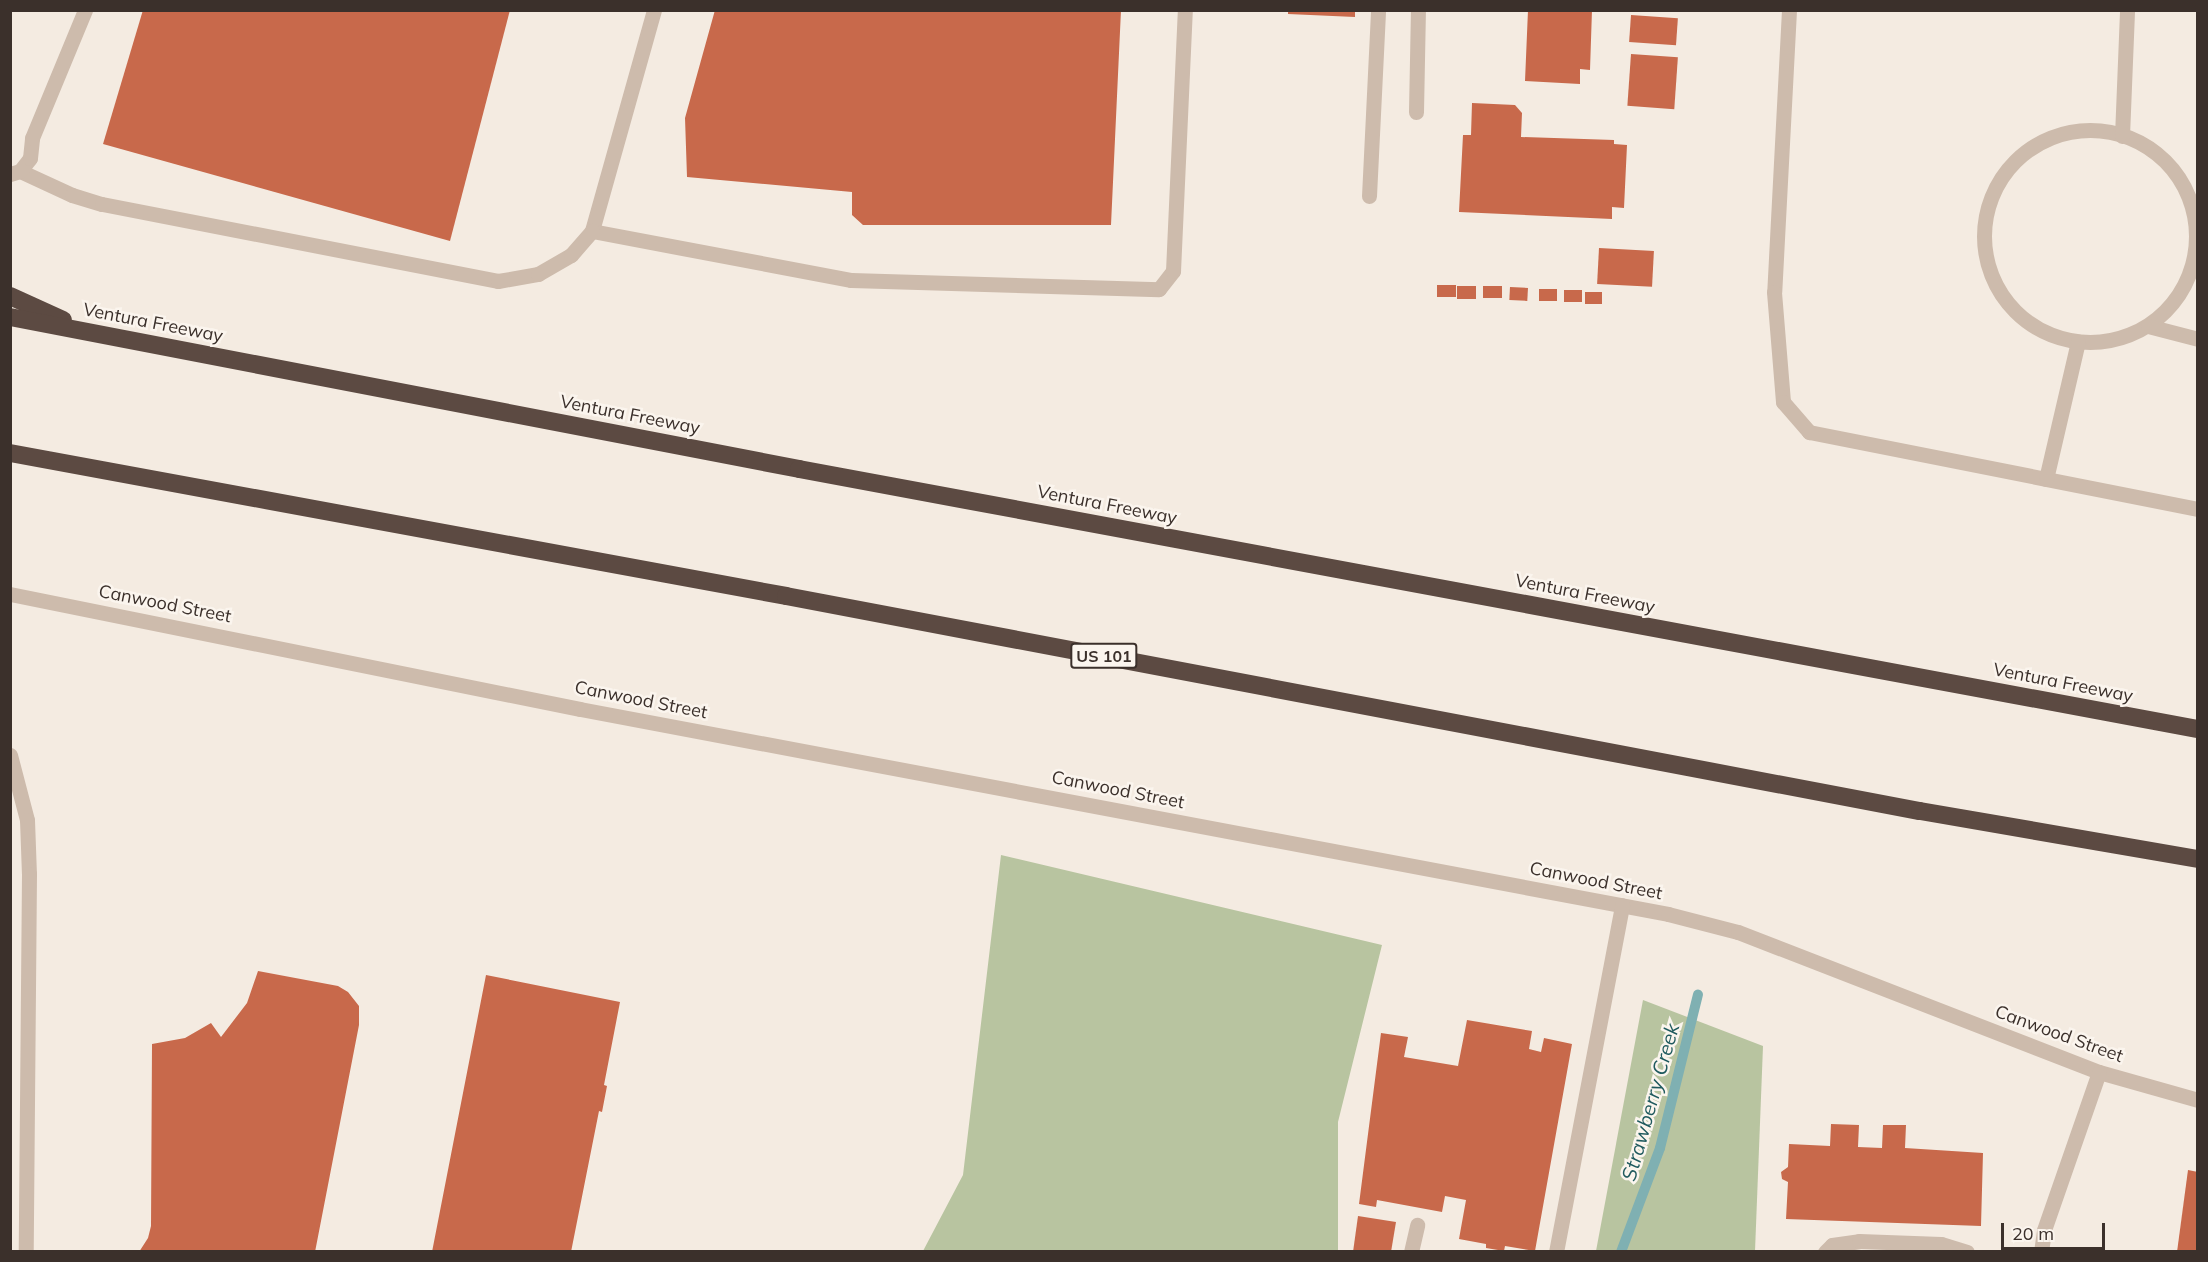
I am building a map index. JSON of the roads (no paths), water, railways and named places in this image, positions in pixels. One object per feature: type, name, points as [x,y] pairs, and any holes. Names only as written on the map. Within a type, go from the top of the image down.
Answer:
[{"type":"highway","points":[[10,296],[92,333]]},
{"type":"highway","name":"Ventura Freeway","points":[[10,317],[788,467],[2198,729]]},
{"type":"highway","name":"US 101","points":[[10,453],[786,596],[1920,811],[2198,859]]},
{"type":"street","points":[[85,10],[32,138],[30,158],[15,172],[72,195],[102,204],[498,281],[538,274],[570,255],[592,231],[654,10]]},
{"type":"street","points":[[592,231],[851,280],[1159,289],[1173,271],[1185,10]]},
{"type":"street","points":[[1369,196],[1378,10]]},
{"type":"street","points":[[1416,112],[1418,10]]},
{"type":"street","points":[[1788,10],[1774,292],[1783,402],[1809,432],[2198,509]]},
{"type":"street","points":[[2122,136],[2127,10]]},
{"type":"street","points":[[2106,130],[2141,142],[2170,165],[2190,196],[2197,232],[2192,268],[2175,301],[2148,326],[2114,339],[2078,342],[2045,332],[2017,314],[1996,287],[1985,255],[1984,221],[1994,189],[2000,180],[2014,162],[2041,141],[2073,131],[2106,130]]},
{"type":"street","points":[[2148,326],[2198,339]]},
{"type":"street","points":[[2046,479],[2078,342]]},
{"type":"street","name":"Canwood Street","points":[[10,594],[580,709],[1622,905],[1738,932],[2099,1072],[2198,1100]]},
{"type":"street","points":[[10,755],[27,820],[29,874],[26,1251]]},
{"type":"street","points":[[1556,1251],[1622,905]]},
{"type":"street","points":[[2041,1251],[2044,1230],[2099,1072]]},
{"type":"street","points":[[1411,1251],[1417,1225]]},
{"type":"street","points":[[1825,1251],[1832,1245],[1859,1241],[1941,1244],[1967,1251]]},
{"type":"waterway","name":"Strawberry Creek","points":[[1621,1252],[1660,1148],[1698,995]]}]
